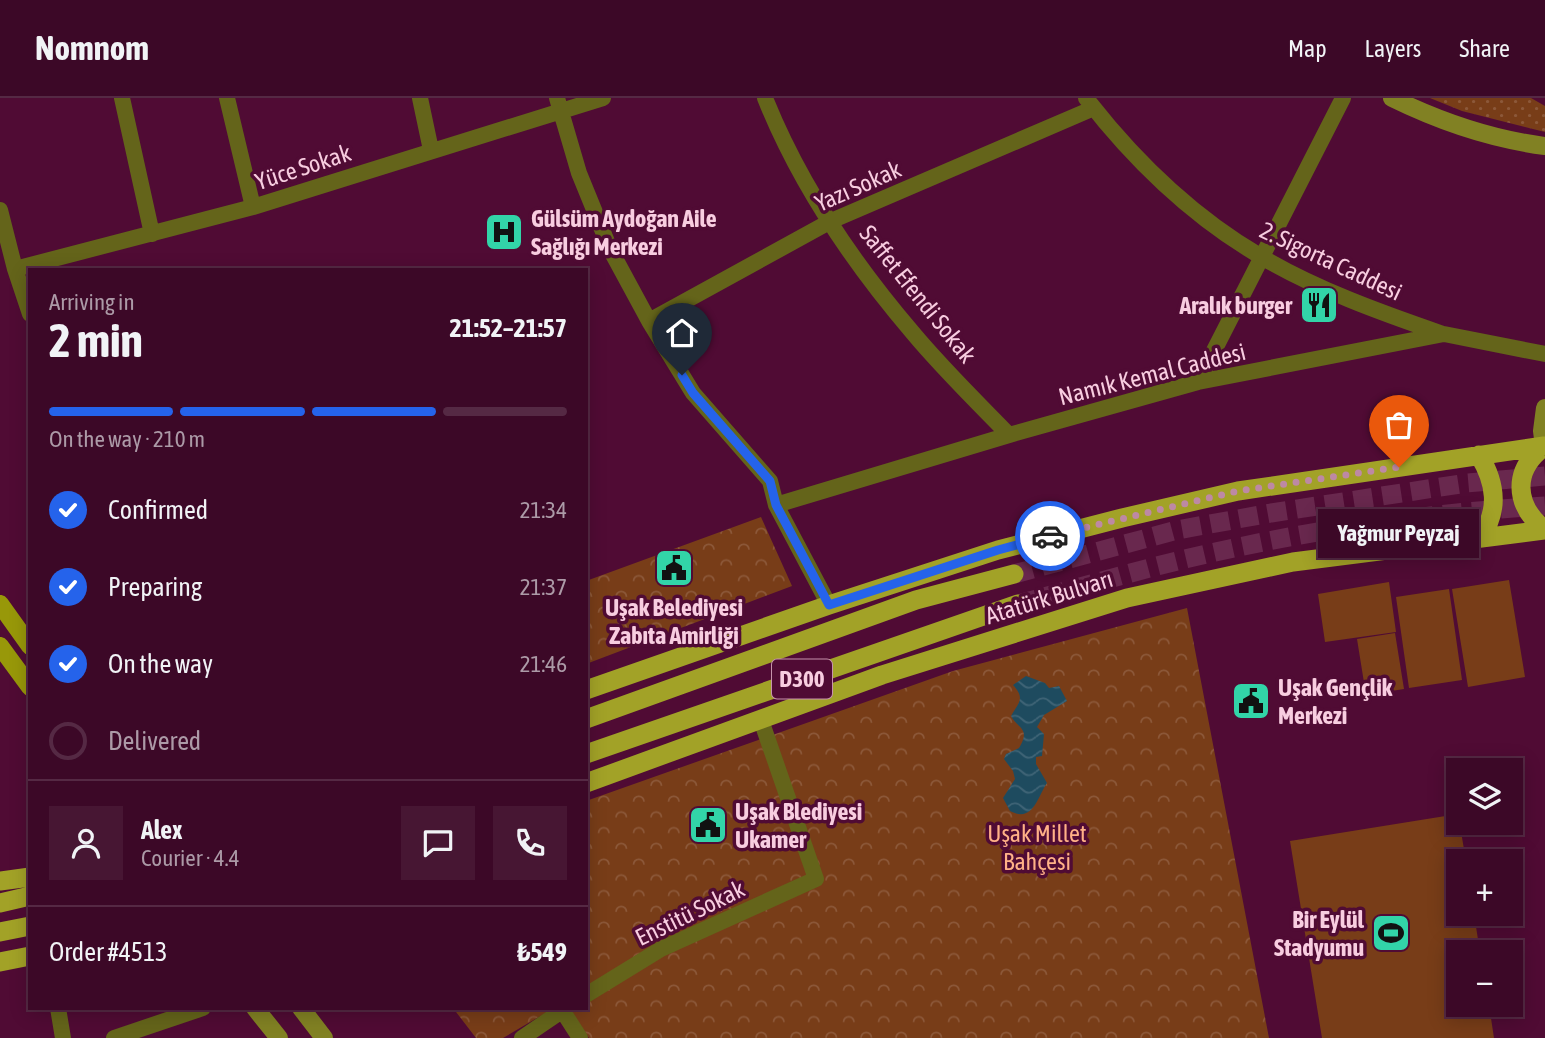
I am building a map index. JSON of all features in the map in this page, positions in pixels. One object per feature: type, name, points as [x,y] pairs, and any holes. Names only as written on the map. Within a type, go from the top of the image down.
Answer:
[{"type":"highway","points":[[588,689],[829,605],[998,550],[1238,491],[1544,446]]},
{"type":"highway","name":"Atatürk Bulvarı","points":[[1544,446],[1533,455],[1525,467],[1521,488],[1525,509],[1533,521],[1545,531]]},
{"type":"highway","points":[[1479,455],[1488,470],[1494,490],[1493,513],[1480,538]]},
{"type":"highway","name":"Atatürk Bulvarı","points":[[588,782],[882,675],[1127,598],[1293,562],[1545,531]]},
{"type":"highway","name":"Atatürk Bulvarı","points":[[588,718],[916,600],[1014,574]]},
{"type":"highway","name":"Atatürk Bulvarı","points":[[588,753],[1018,604]]},
{"type":"highway","points":[[0,881],[28,877]]},
{"type":"highway","points":[[0,903],[28,896]]},
{"type":"highway","points":[[0,932],[28,926]]},
{"type":"highway","points":[[0,962],[28,956]]},
{"type":"main road","points":[[1392,98],[1473,132],[1516,143],[1545,146]]},
{"type":"main road","points":[[1544,446],[1542,431],[1545,408]]},
{"type":"main road","points":[[0,604],[28,643]]},
{"type":"main road","points":[[0,646],[28,684]]},
{"type":"main road","points":[[257,1010],[278,1038]]},
{"type":"main road","points":[[303,1010],[324,1038]]},
{"type":"street","points":[[122,98],[152,234]]},
{"type":"street","points":[[227,98],[253,207]]},
{"type":"street","points":[[420,98],[431,150]]},
{"type":"street","name":"Yüce Sokak","points":[[15,270],[253,207],[431,150],[559,104],[603,98]]},
{"type":"street","name":"Saffet Efendi Sokak","points":[[765,98],[791,156],[876,286],[914,334],[1009,435]]},
{"type":"street","points":[[1198,382],[1343,98]]},
{"type":"street","name":"Yazı Sokak","points":[[649,321],[831,221],[1090,103]]},
{"type":"street","name":"2. Sigorta Caddesi","points":[[1090,103],[1140,161],[1178,197],[1210,223],[1262,257],[1400,319],[1444,334]]},
{"type":"street","points":[[559,104],[579,173],[610,249],[649,321],[693,393],[770,481],[776,505],[829,605]]},
{"type":"street","points":[[0,209],[15,270],[28,308]]},
{"type":"street","name":"Namık Kemal Caddesi","points":[[776,505],[1198,382],[1444,334],[1545,354]]},
{"type":"street","name":"Enstitü Sokak","points":[[588,994],[661,949],[816,879],[761,720]]},
{"type":"street","points":[[58,1010],[63,1038]]},
{"type":"street","points":[[114,1038],[197,1010]]},
{"type":"street","points":[[522,1038],[563,1010]]},
{"type":"street","points":[[565,1010],[580,1038]]},
{"type":"green space","points":[[1430,98],[1531,98],[1545,106],[1545,132],[1462,111]]},
{"type":"green space","points":[[761,517],[792,586],[588,663],[588,580]]},
{"type":"green space","points":[[1509,580],[1525,677],[1468,687],[1452,589]]},
{"type":"green space","points":[[1389,582],[1396,632],[1325,642],[1318,594]]},
{"type":"green space","points":[[1449,589],[1462,680],[1409,688],[1396,597]]},
{"type":"green space","name":"Uşak Millet Bahçesi","points":[[1187,608],[1269,1038],[589,1038],[570,1010],[588,1010],[588,800],[953,671]]},
{"type":"green space","points":[[1395,633],[1404,689],[1366,695],[1357,639]]},
{"type":"green space","name":"Bir Eylül Stadyumu","points":[[1446,816],[1446,835],[1462,835],[1464,849],[1446,849],[1446,926],[1476,926],[1478,940],[1446,940],[1446,1017],[1491,1017],[1494,1038],[1322,1038],[1290,841]]},
{"type":"green space","points":[[455,1010],[551,1010],[503,1038],[476,1038]]},
{"type":"water","points":[[1026,676],[1045,683],[1049,688],[1059,686],[1067,701],[1044,715],[1037,727],[1044,734],[1042,756],[1036,757],[1036,764],[1047,783],[1033,807],[1024,814],[1018,814],[1010,811],[1003,798],[1015,779],[1013,771],[1004,759],[1006,754],[1019,748],[1024,736],[1022,729],[1011,716],[1020,698],[1013,685]]},
{"type":"tunnel","points":[[1014,574],[1177,530],[1467,483],[1545,476]]},
{"type":"tunnel","points":[[1018,604],[1177,561],[1268,541],[1453,513],[1545,506]]},
{"type":"way so far","points":[[1050,536],[1238,491],[1399,467]]},
{"type":"place","name":"Gülsüm Aydoğan Aile Sağlığı Merkezi","points":[[504,232]]},
{"type":"place","name":"Aralık burger","points":[[1319,305]]},
{"type":"place","name":"Yağmur Peyzaj","points":[[1399,467]]},
{"type":"place","name":"Uşak Belediyesi Zabıta Amirliği","points":[[674,568]]},
{"type":"place","name":"Uşak Gençlik Merkezi","points":[[1251,701]]},
{"type":"place","name":"Uşak Blediyesi Ukamer","points":[[708,825]]},
{"type":"place","name":"Bir Eylül Stadyumu","points":[[1391,933]]},
{"type":"route","points":[[682,375],[693,393],[770,481],[776,505],[829,605],[998,550],[1050,536]]}]
